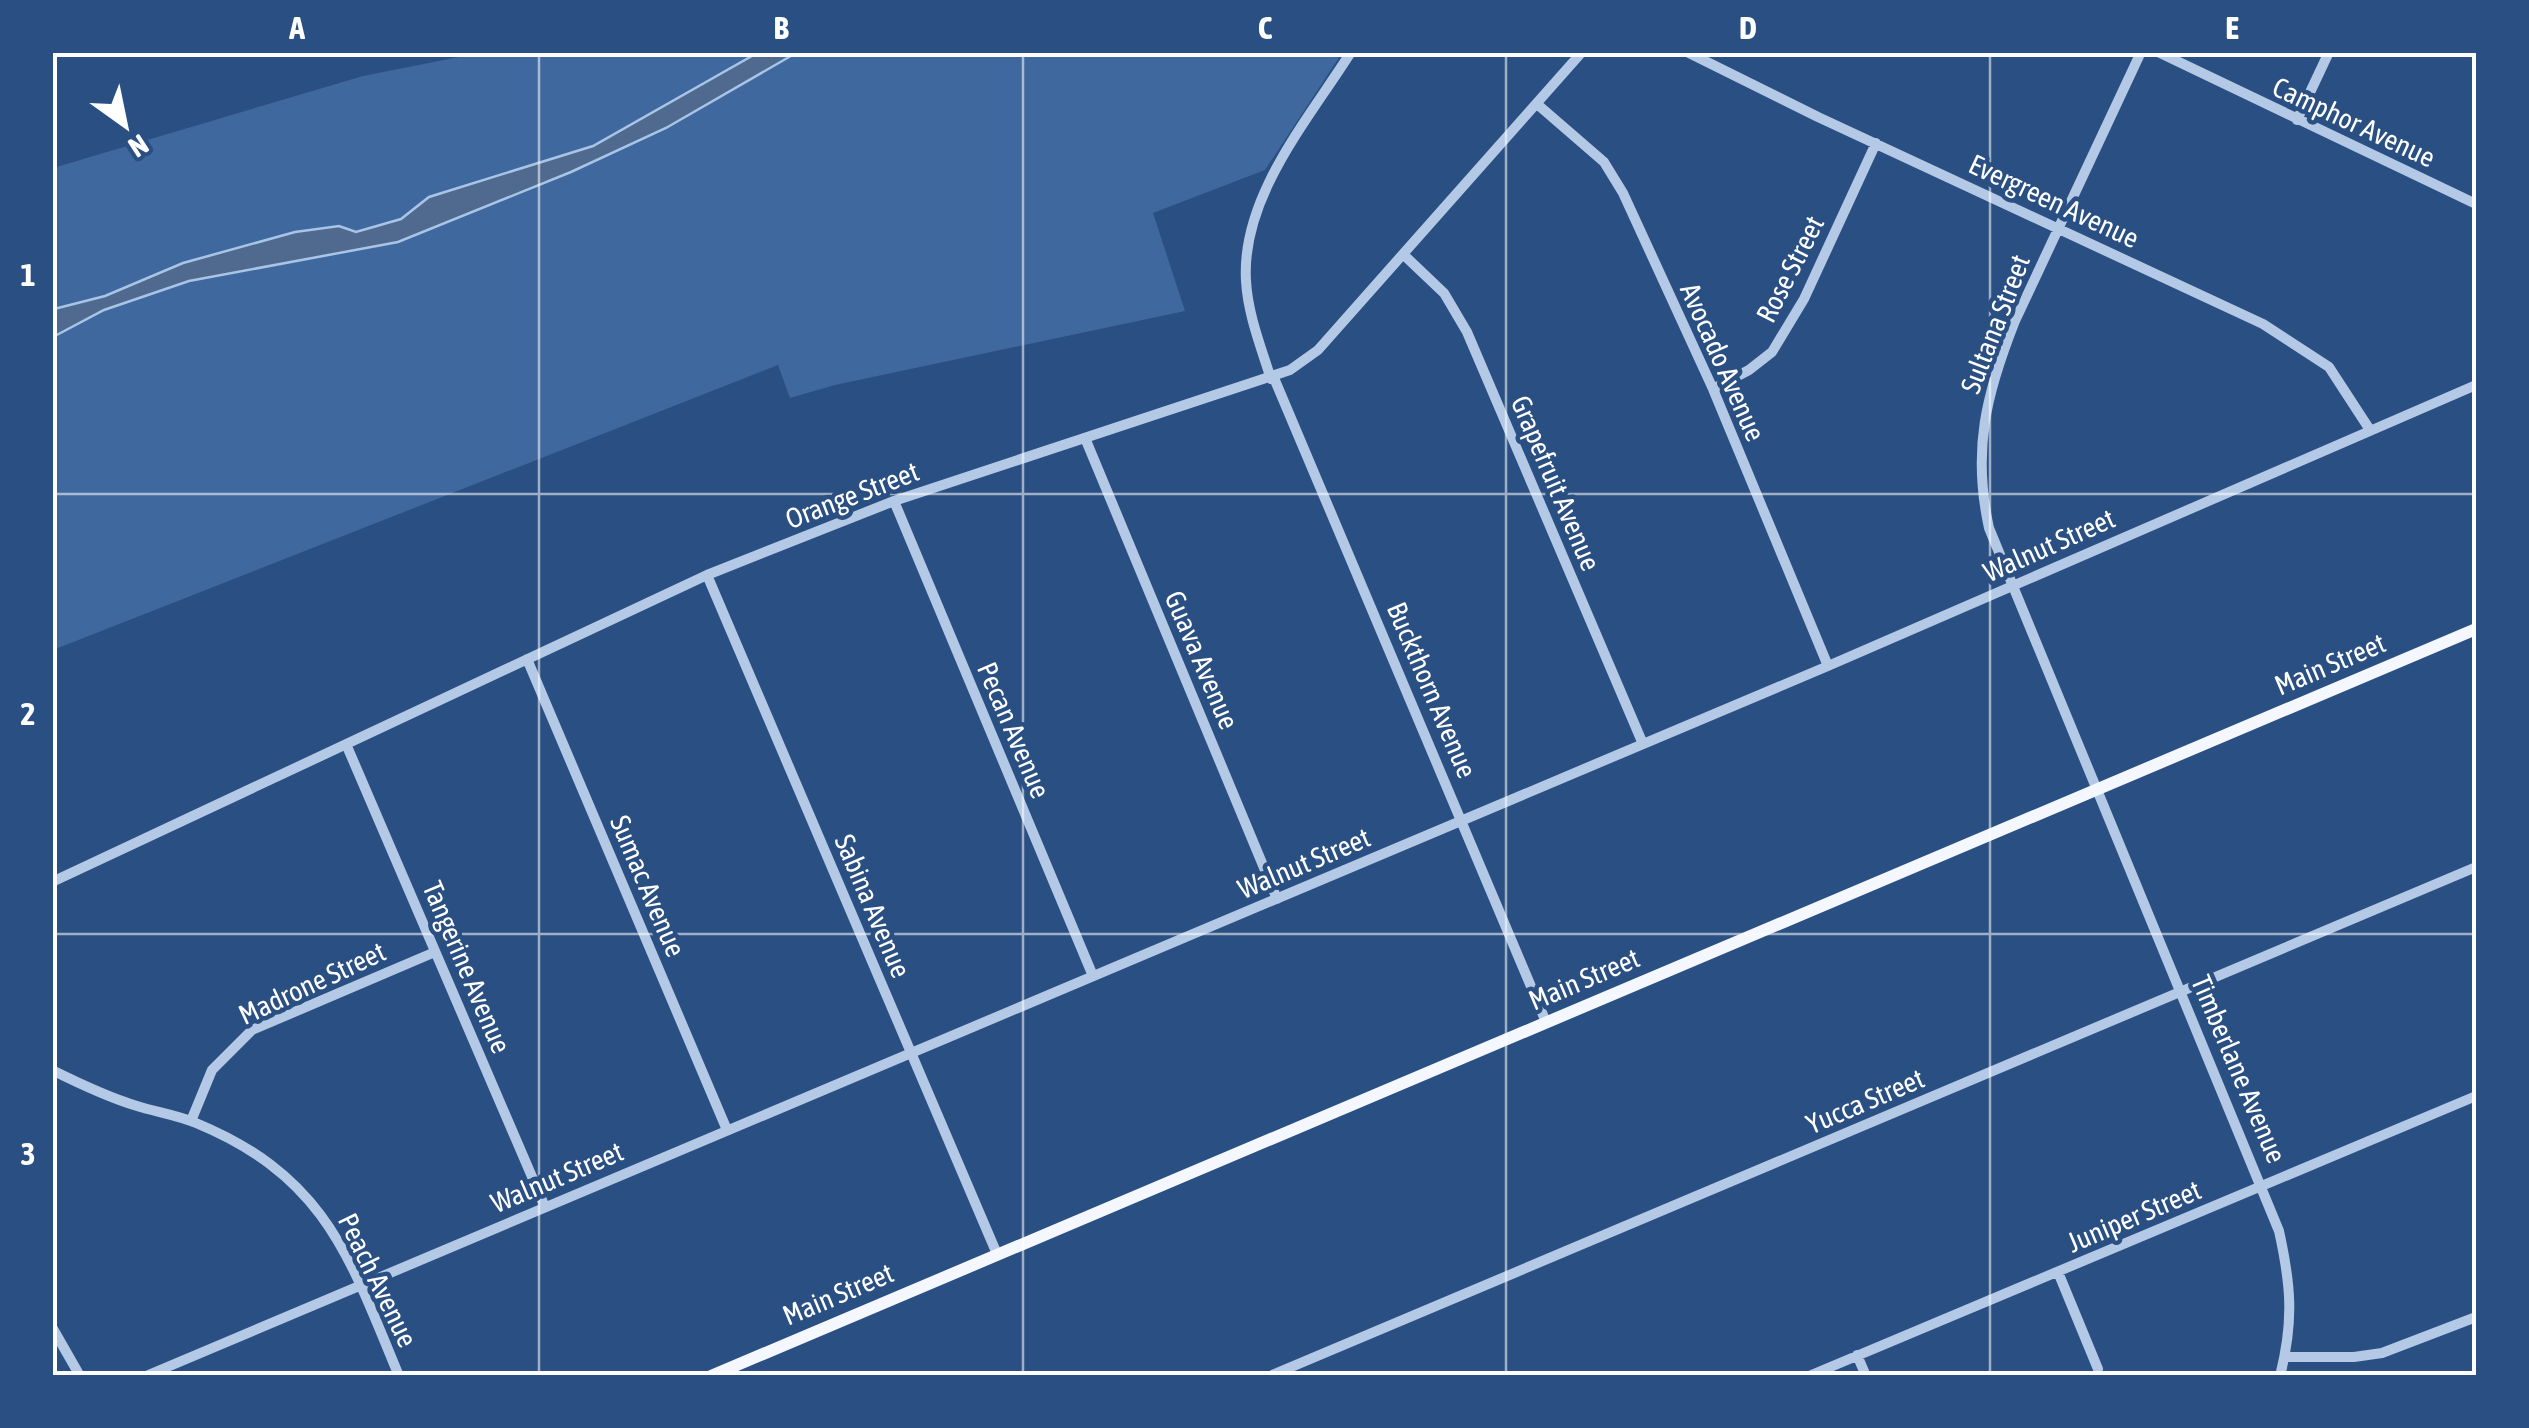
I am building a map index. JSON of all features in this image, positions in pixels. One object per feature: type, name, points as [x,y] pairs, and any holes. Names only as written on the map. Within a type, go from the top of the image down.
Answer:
[{"type":"main road","name":"Main Street","points":[[711,1376],[2476,629]]},
{"type":"street","name":"Buckthorn Avenue","points":[[1350,52],[1270,182],[1249,242],[1246,283],[1250,313],[1272,378],[1546,1022]]},
{"type":"street","name":"Orange Street","points":[[52,882],[707,576],[894,502],[1272,378],[1318,350],[1582,52]]},
{"type":"street","name":"Evergreen Avenue","points":[[1687,52],[2263,324],[2329,368],[2370,430]]},
{"type":"street","name":"Sultana Street","points":[[2097,790],[1989,528],[1980,449],[1983,418],[2009,335],[2142,52]]},
{"type":"street","name":"Camphor Avenue","points":[[2158,52],[2476,204]]},
{"type":"street","points":[[2297,120],[2329,52]]},
{"type":"street","name":"Avocado Avenue","points":[[1537,104],[1604,162],[1614,178],[1712,389],[1828,666]]},
{"type":"street","name":"Rose Street","points":[[1712,389],[1749,370],[1772,352],[1804,299],[1876,143]]},
{"type":"street","name":"Grapefruit Avenue","points":[[1404,256],[1444,294],[1467,332],[1643,744]]},
{"type":"street","name":"Walnut Street","points":[[146,1376],[360,1282],[912,1054],[1828,666],[2476,385]]},
{"type":"street","name":"Guava Avenue","points":[[1085,438],[1278,899]]},
{"type":"street","name":"Pecan Avenue","points":[[894,502],[1093,976]]},
{"type":"street","name":"Sabina Avenue","points":[[707,576],[997,1254]]},
{"type":"street","name":"Sumac Avenue","points":[[527,659],[727,1130]]},
{"type":"street","name":"Tangerine Avenue","points":[[346,744],[545,1207]]},
{"type":"street","name":"Timberlane Avenue","points":[[2097,790],[2279,1231],[2292,1292],[2291,1322],[2280,1376]]},
{"type":"street","name":"Yucca Street","points":[[1270,1376],[2476,867]]},
{"type":"street","name":"Madrone Street","points":[[192,1121],[212,1070],[252,1030],[435,952]]},
{"type":"street","name":"Peach Avenue","points":[[52,1070],[93,1091],[192,1121],[275,1167],[305,1195],[336,1233],[400,1376]]},
{"type":"street","name":"Juniper Street","points":[[1808,1376],[2476,1096]]},
{"type":"street","points":[[2058,1272],[2098,1370]]},
{"type":"street","points":[[2285,1357],[2382,1354],[2476,1317]]},
{"type":"street","points":[[52,1327],[80,1376]]},
{"type":"street","points":[[1858,1355],[1866,1376]]},
{"type":"shaded area","points":[[759,52],[796,53],[666,128],[571,172],[398,242],[189,281],[104,310],[53,337],[54,309],[105,296],[183,263],[295,232],[339,226],[356,232],[401,219],[429,197],[593,146]]},
{"type":"shaded area","points":[[479,53],[1342,53],[1265,170],[1153,213],[1185,311],[835,385],[790,398],[778,365],[53,650],[53,168],[363,76]]}]
